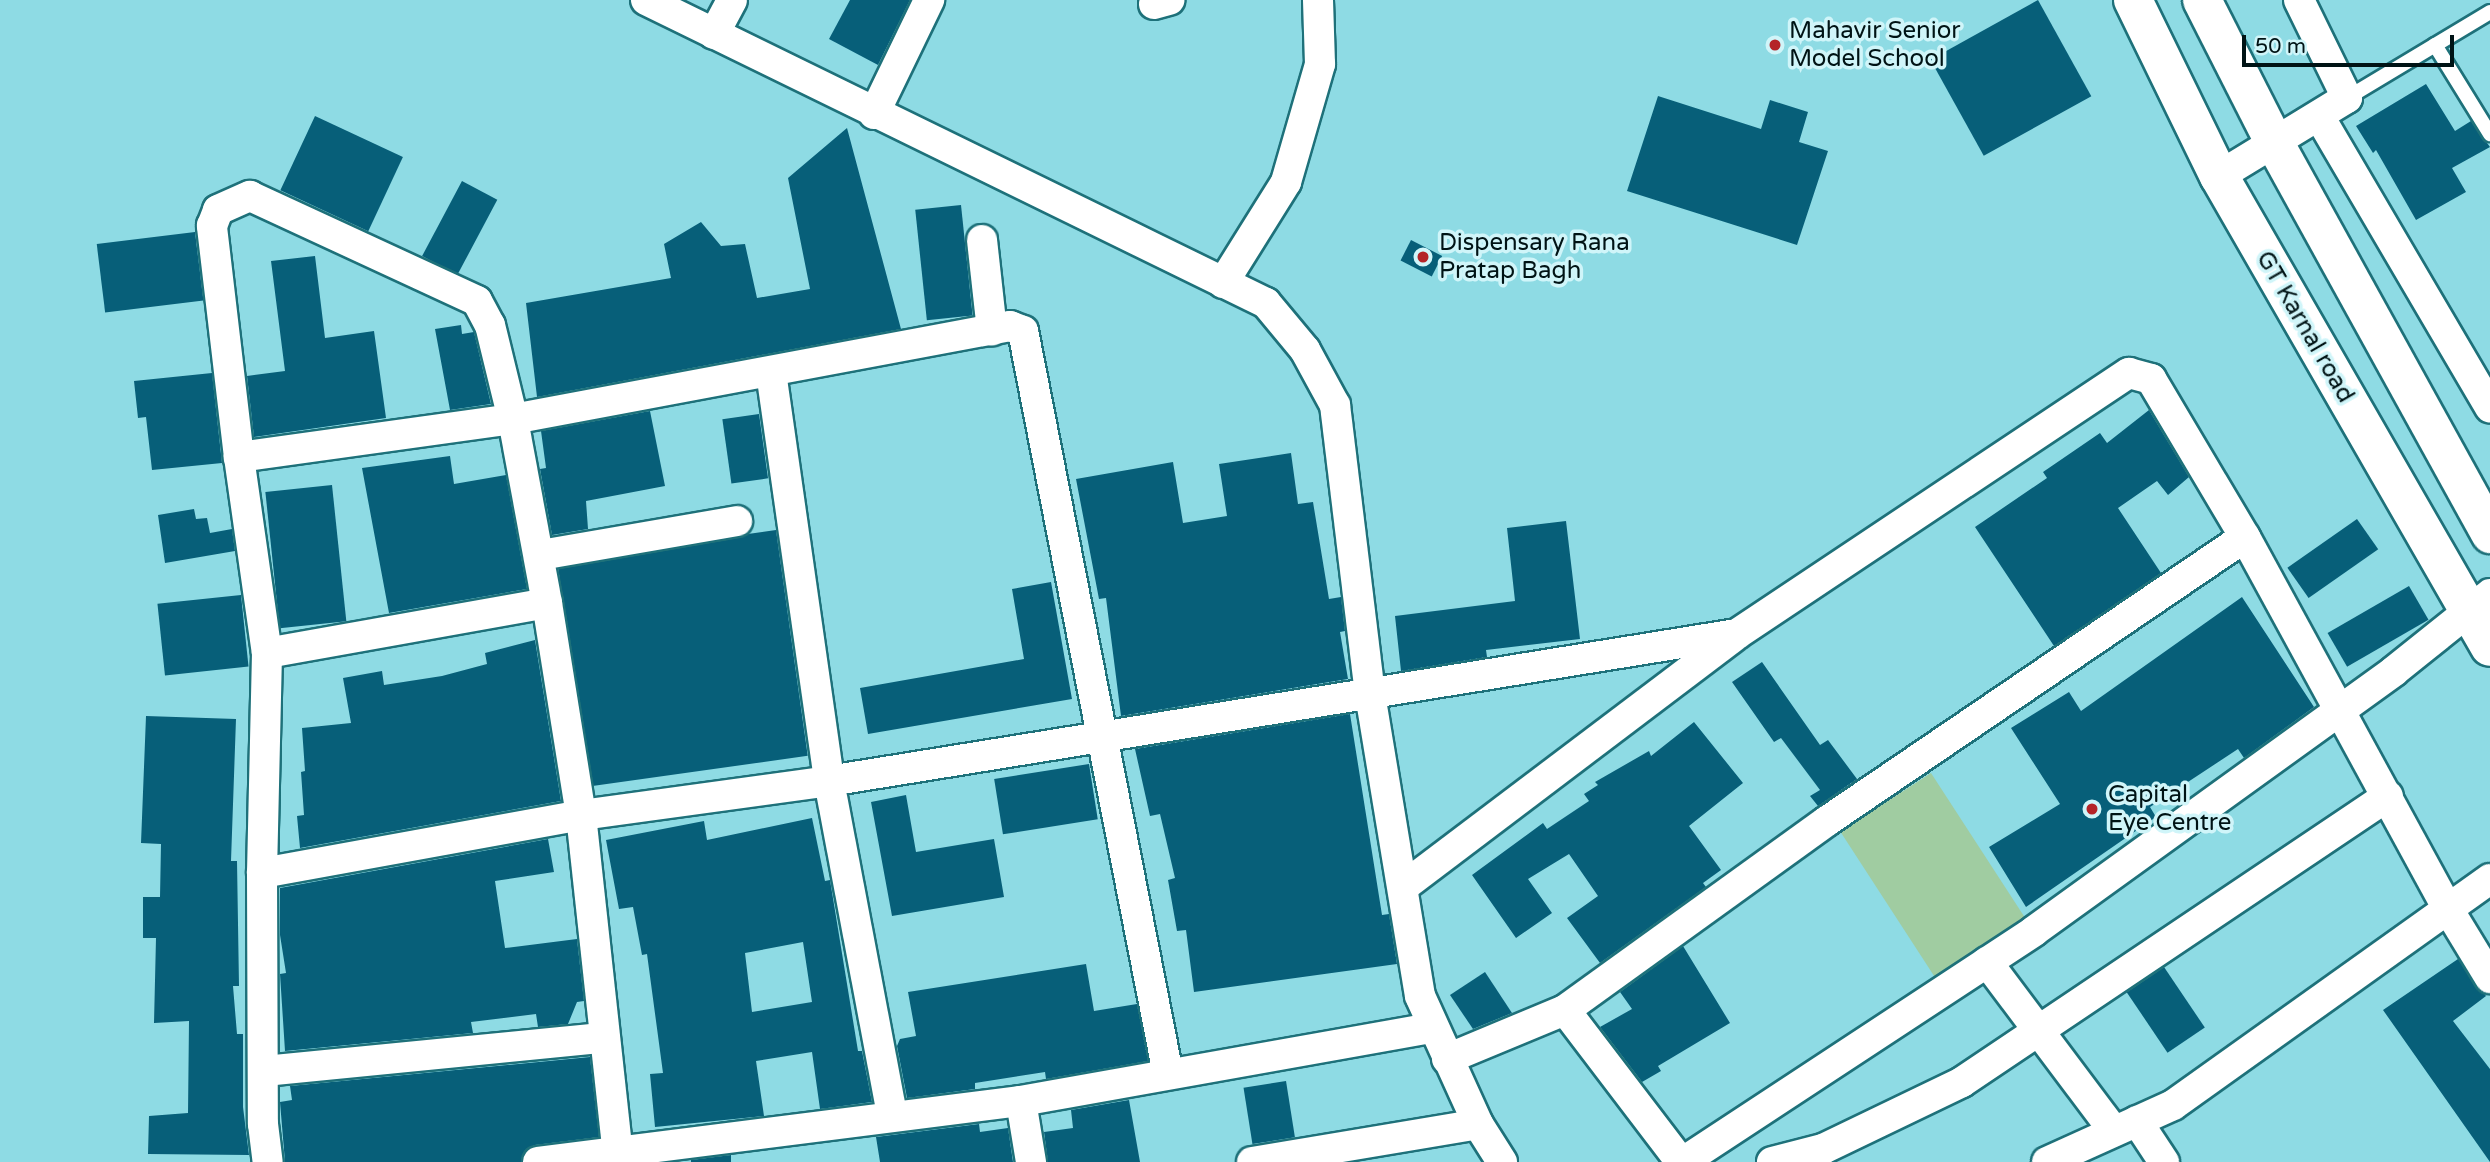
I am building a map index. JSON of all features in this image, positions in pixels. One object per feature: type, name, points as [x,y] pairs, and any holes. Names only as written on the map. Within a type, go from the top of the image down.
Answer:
[{"type":"main road","name":"GT Karnal road","points":[[2133,0],[2219,176],[2479,603],[2490,647]]},
{"type":"main road","points":[[2202,0],[2274,142],[2489,531]]},
{"type":"street","points":[[646,0],[874,114],[1266,303],[1305,351],[1335,405],[1370,694],[1420,996],[1432,1028],[1478,1124],[1502,1162]]},
{"type":"street","points":[[714,34],[732,0]]},
{"type":"street","points":[[874,114],[929,0]]},
{"type":"street","points":[[1223,283],[1286,182],[1320,64],[1318,0]]},
{"type":"street","points":[[2219,176],[2347,98],[2300,0]]},
{"type":"street","points":[[2319,116],[2490,408]]},
{"type":"street","points":[[268,1162],[264,1071],[262,873],[267,653],[239,457],[212,226],[218,210],[250,197],[477,301],[490,325],[513,419],[541,555],[581,815],[602,1038],[618,1156]]},
{"type":"street","points":[[982,240],[992,330]]},
{"type":"street","points":[[239,457],[513,419],[1016,327],[1026,335],[1168,1074]]},
{"type":"street","points":[[771,372],[828,781],[892,1115]]},
{"type":"street","points":[[1403,887],[1737,634],[2129,373],[2151,379],[2245,537],[2341,708],[2448,909],[2490,978]]},
{"type":"street","points":[[541,555],[737,521]]},
{"type":"street","points":[[1447,1059],[1565,1010],[1827,821],[2245,537]]},
{"type":"street","points":[[267,653],[547,603]]},
{"type":"street","points":[[1565,1010],[1682,1162],[1987,962],[2341,708],[2479,603]]},
{"type":"street","points":[[262,873],[581,815],[828,781],[1737,634]]},
{"type":"street","points":[[1772,1162],[1823,1149],[1962,1082],[2388,796]]},
{"type":"street","points":[[2047,1162],[2173,1105],[2490,879]]},
{"type":"street","points":[[1987,962],[2039,1031],[2125,1126],[2164,1162]]},
{"type":"street","points":[[538,1162],[618,1156],[892,1115],[1021,1101],[1432,1028]]},
{"type":"street","points":[[264,1071],[602,1038]]},
{"type":"street","points":[[1021,1101],[1031,1162]]},
{"type":"street","points":[[1252,1162],[1478,1124]]},
{"type":"lane","points":[[2347,98],[2490,12]]},
{"type":"lane","points":[[2435,45],[2490,134]]},
{"type":"green space","points":[[1931,773],[2034,932],[1943,990],[1840,832]]},
{"type":"building","points":[[850,0],[910,0],[878,65],[829,39]]},
{"type":"building","points":[[2038,0],[2091,96],[1984,156],[1930,60]]},
{"type":"building","points":[[2426,84],[2455,131],[2471,121],[2490,147],[2452,168],[2466,192],[2416,220],[2376,150],[2373,153],[2356,126]]},
{"type":"building","points":[[1658,96],[1761,129],[1770,100],[1808,112],[1799,142],[1828,151],[1797,245],[1627,191]]},
{"type":"building","points":[[315,116],[403,157],[368,231],[280,190]]},
{"type":"building","points":[[847,128],[901,329],[537,397],[526,303],[671,278],[664,244],[701,222],[721,246],[745,244],[757,298],[810,289],[788,178]]},
{"type":"building","points":[[462,181],[497,200],[457,275],[422,256]]},
{"type":"building","points":[[961,205],[973,315],[927,320],[915,210]]},
{"type":"building","points":[[195,232],[203,300],[105,313],[97,244]]},
{"type":"building","points":[[1411,240],[1442,256],[1432,276],[1401,260]]},
{"type":"building","points":[[315,256],[325,338],[374,331],[386,418],[254,437],[247,376],[285,371],[271,261]]},
{"type":"building","points":[[461,325],[462,334],[474,332],[491,404],[450,410],[435,329]]},
{"type":"building","points":[[212,373],[222,463],[152,470],[146,417],[138,418],[134,381]]},
{"type":"building","points":[[2149,410],[2189,477],[2168,495],[2157,481],[2118,508],[2161,573],[2054,646],[1975,527],[2047,478],[2043,472],[2100,433],[2107,443]]},
{"type":"building","points":[[650,411],[665,486],[586,501],[588,529],[552,535],[540,469],[546,468],[541,431]]},
{"type":"building","points":[[759,414],[768,478],[731,484],[722,419]]},
{"type":"building","points":[[1291,453],[1298,504],[1313,502],[1329,599],[1341,597],[1345,631],[1340,632],[1348,679],[1121,716],[1106,598],[1099,599],[1076,479],[1173,462],[1183,523],[1227,516],[1219,464]]},
{"type":"building","points":[[450,456],[454,484],[506,475],[527,589],[389,613],[362,468]]},
{"type":"building","points":[[332,485],[346,621],[280,628],[265,492]]},
{"type":"building","points":[[194,509],[196,519],[207,518],[210,533],[232,529],[235,551],[165,563],[158,515]]},
{"type":"building","points":[[2357,519],[2378,549],[2309,598],[2287,568]]},
{"type":"building","points":[[1566,521],[1580,639],[1486,650],[1487,657],[1401,671],[1395,616],[1515,601],[1507,528]]},
{"type":"building","points":[[776,530],[808,756],[589,787],[557,561]]},
{"type":"building","points":[[1051,582],[1072,699],[868,734],[860,688],[1024,659],[1012,589]]},
{"type":"building","points":[[2409,586],[2428,620],[2347,667],[2328,633]]},
{"type":"building","points":[[241,595],[249,667],[165,675],[157,604]]},
{"type":"building","points":[[2242,597],[2314,707],[2244,758],[2238,749],[2150,807],[2156,817],[2026,907],[1989,847],[2060,804],[2011,728],[2069,692],[2081,711]]},
{"type":"building","points":[[535,640],[561,801],[300,848],[297,816],[304,815],[301,772],[305,771],[302,728],[351,723],[343,678],[382,671],[384,685],[442,676],[487,664],[485,653]]},
{"type":"building","points":[[1762,662],[1820,745],[1828,740],[1857,779],[1818,806],[1810,796],[1820,790],[1781,738],[1774,742],[1732,682]]},
{"type":"building","points":[[1350,714],[1382,915],[1389,914],[1397,964],[1194,992],[1186,930],[1177,931],[1168,880],[1175,878],[1160,814],[1150,816],[1135,749]]},
{"type":"building","points":[[146,716],[236,719],[231,861],[237,861],[239,986],[233,986],[237,1034],[243,1034],[243,1107],[249,1155],[148,1154],[149,1116],[188,1113],[189,1021],[154,1023],[156,938],[143,938],[143,897],[160,897],[161,844],[141,843]]},
{"type":"building","points":[[1694,722],[1743,783],[1689,826],[1721,870],[1703,883],[1706,887],[1600,963],[1567,918],[1598,896],[1569,854],[1528,879],[1552,913],[1516,938],[1472,875],[1543,823],[1547,829],[1589,801],[1584,794],[1598,785],[1595,782],[1649,751],[1651,756]]},
{"type":"building","points":[[1089,764],[1098,819],[1003,834],[994,779]]},
{"type":"building","points":[[906,795],[916,852],[994,839],[1004,897],[892,916],[871,802]]},
{"type":"building","points":[[812,818],[825,881],[830,880],[858,1051],[862,1051],[872,1102],[820,1109],[812,1052],[756,1061],[764,1116],[655,1127],[650,1074],[663,1073],[647,954],[642,955],[633,907],[619,909],[606,840],[704,821],[707,840]],"holes":[[[803,942],[812,1002],[752,1012],[745,953]]]},
{"type":"building","points":[[548,839],[554,872],[495,881],[505,948],[577,939],[584,1001],[577,1002],[568,1024],[538,1027],[536,1014],[471,1022],[473,1033],[285,1051],[280,974],[286,973],[280,935],[280,888]]},
{"type":"building","points":[[1683,946],[1730,1023],[1658,1066],[1661,1071],[1642,1082],[1600,1027],[1632,1009],[1620,992]]},
{"type":"building","points":[[2458,959],[2486,996],[2453,1021],[2490,1069],[2490,1162],[2383,1010]]},
{"type":"building","points":[[1086,964],[1094,1011],[1137,1004],[1148,1061],[1046,1079],[1045,1072],[975,1083],[975,1089],[907,1098],[897,1046],[900,1039],[916,1036],[908,992]]},
{"type":"building","points":[[2164,967],[2205,1028],[2168,1053],[2127,992]]},
{"type":"building","points":[[1485,972],[1512,1013],[1473,1029],[1450,995]]},
{"type":"building","points":[[590,1057],[599,1137],[535,1145],[527,1149],[521,1162],[285,1162],[280,1102],[292,1100],[290,1086]]},
{"type":"building","points":[[1286,1081],[1295,1137],[1252,1144],[1244,1088]]},
{"type":"building","points":[[1129,1100],[1140,1162],[1048,1162],[1044,1132],[1073,1128],[1071,1110]]},
{"type":"building","points":[[979,1124],[980,1132],[1008,1128],[1013,1162],[880,1162],[876,1137]]},
{"type":"building","points":[[731,1155],[731,1162],[691,1162],[691,1160]]},
{"type":"place","name":"Mahavir Senior Model School","points":[[1775,45]]},
{"type":"place","name":"Dispensary Rana Pratap Bagh","points":[[1423,257]]},
{"type":"place","name":"Capital Eye Centre","points":[[2092,809]]}]
